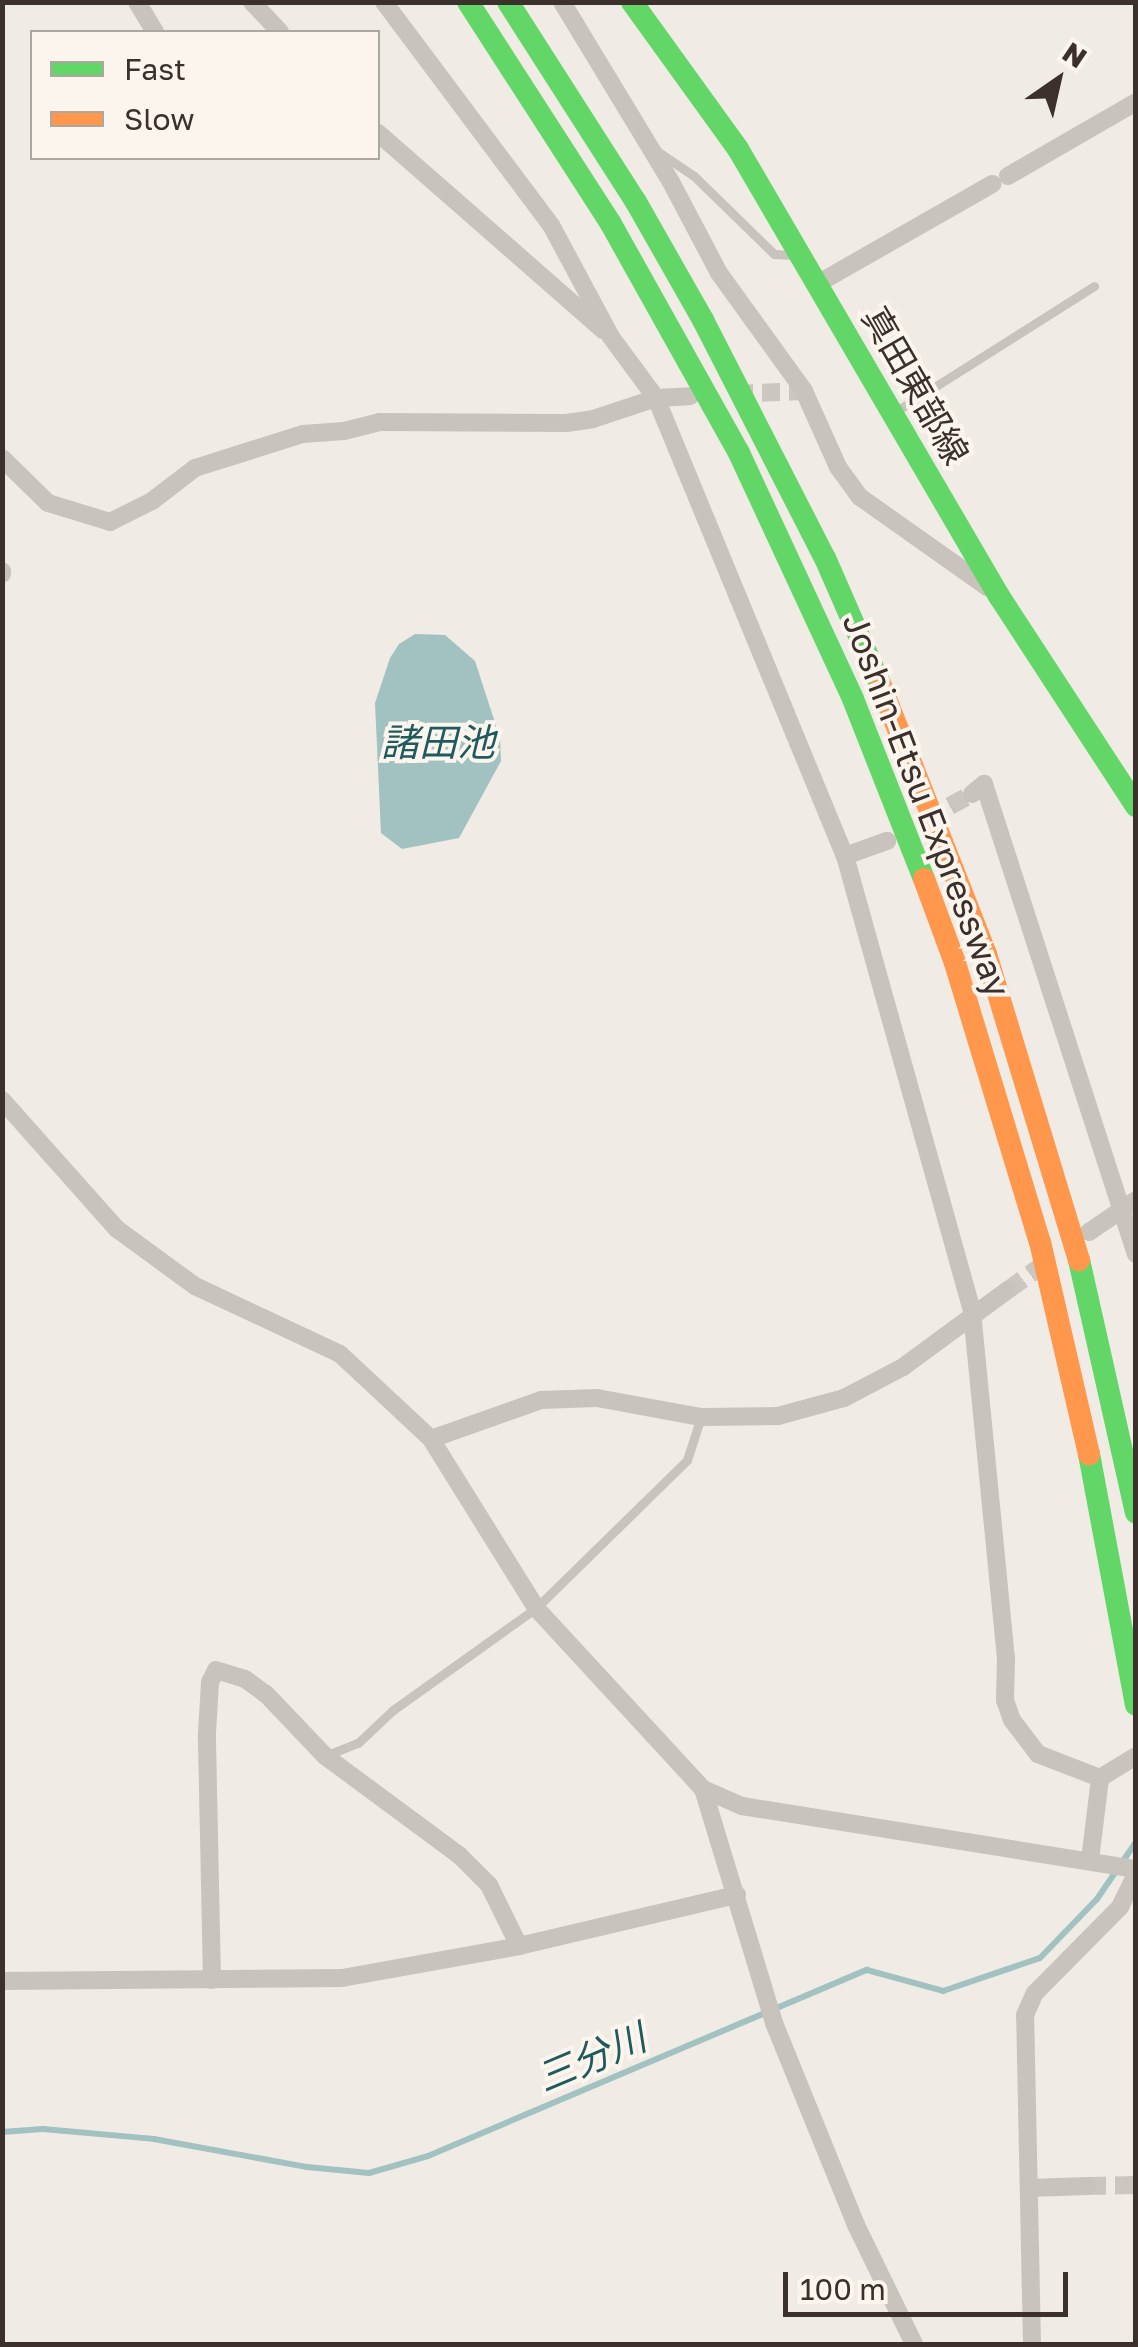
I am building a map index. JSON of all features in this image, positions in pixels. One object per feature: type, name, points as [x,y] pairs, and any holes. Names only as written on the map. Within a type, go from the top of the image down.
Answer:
[{"type":"main road","name":"Joshin-Etsu Expressway","points":[[468,2],[611,224],[677,337],[798,573],[860,716],[955,963],[1040,1242],[1073,1374],[1136,1705]]},
{"type":"main road","name":"Joshin-Etsu Expressway","points":[[508,2],[636,202],[703,320],[824,558],[881,686],[968,903],[1030,1090],[1105,1363],[1136,1513]]},
{"type":"main road","name":"真田東部線","points":[[632,2],[738,149],[999,596],[1136,806]]},
{"type":"street","points":[[138,2],[154,30]]},
{"type":"street","points":[[252,2],[278,30]]},
{"type":"street","points":[[384,2],[551,225],[610,337],[656,398],[845,856],[972,1312],[1006,1658],[1005,1700],[1012,1720],[1038,1754],[1100,1778]]},
{"type":"street","points":[[562,2],[650,146],[720,273],[804,391],[838,468],[876,509],[999,596]]},
{"type":"street","points":[[817,284],[1136,102]]},
{"type":"street","points":[[380,135],[610,337]]},
{"type":"street","points":[[2,458],[48,502],[110,522],[152,501],[195,468],[303,434],[380,422],[566,423],[593,420],[656,398],[690,396]]},
{"type":"street","points":[[972,794],[984,784],[1128,1205],[1136,1254]]},
{"type":"street","points":[[845,856],[886,841]]},
{"type":"street","points":[[2,1100],[117,1229],[195,1286],[340,1354],[431,1440],[536,1608],[703,1790],[774,2022],[856,2225],[914,2344]]},
{"type":"street","points":[[1089,1232],[1128,1205]]},
{"type":"street","points":[[431,1440],[541,1400],[597,1398],[701,1417],[778,1416],[844,1398],[903,1367],[972,1312],[1008,1290]]},
{"type":"street","points":[[212,1980],[207,1733],[210,1682],[216,1670],[245,1680],[266,1694],[324,1756],[459,1855],[490,1885],[519,1946]]},
{"type":"street","points":[[1100,1778],[1136,1756]]},
{"type":"street","points":[[1090,1860],[1100,1778]]},
{"type":"street","points":[[703,1790],[742,1806],[950,1842],[1090,1860],[1136,1871],[1120,1907],[1034,1993],[1025,2016],[1032,2344]]},
{"type":"street","points":[[2,1981],[342,1978],[519,1946],[737,1895]]},
{"type":"street","points":[[1029,2188],[1088,2186]]},
{"type":"lane","points":[[650,146],[694,176],[774,254],[800,256]]},
{"type":"lane","points":[[893,414],[1094,286]]},
{"type":"lane","points":[[324,1756],[358,1743],[393,1710],[536,1608],[688,1460],[701,1417]]},
{"type":"water","name":"諸田池","points":[[415,634],[445,635],[475,661],[500,738],[501,761],[459,838],[402,849],[381,833],[375,703],[390,658],[399,644]]},
{"type":"waterway","name":"三分川","points":[[2,2132],[43,2129],[154,2139],[307,2167],[369,2173],[428,2156],[867,1970],[943,1991],[1040,1958],[1097,1899],[1136,1842]]},
{"type":"tunnel","points":[[735,394],[804,391]]},
{"type":"tunnel","points":[[926,819],[972,794]]},
{"type":"tunnel","points":[[1008,1290],[1048,1261]]},
{"type":"tunnel","points":[[1088,2186],[1136,2185]]},
{"type":"traffic: fast","points":[[468,2],[611,224],[739,453],[853,699],[924,879]]},
{"type":"traffic: fast","points":[[508,2],[636,202],[703,320],[825,558],[881,686]]},
{"type":"traffic: fast","points":[[632,2],[738,149],[999,596],[1136,806]]},
{"type":"traffic: fast","points":[[1079,1260],[1136,1513]]},
{"type":"traffic: fast","points":[[1089,1454],[1136,1705]]},
{"type":"traffic: slow","points":[[881,686],[986,954],[1079,1260]]},
{"type":"traffic: slow","points":[[924,879],[955,963],[1040,1242],[1089,1454]]}]
